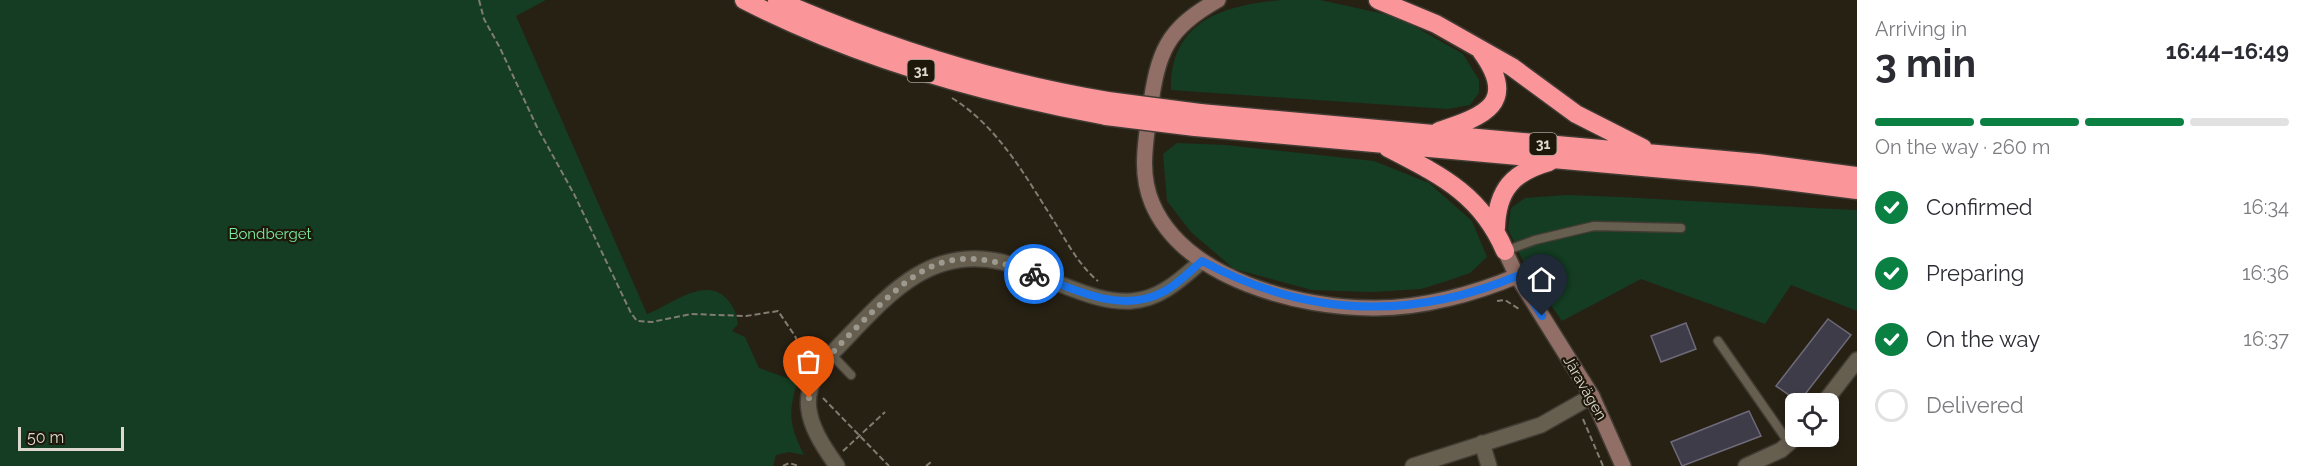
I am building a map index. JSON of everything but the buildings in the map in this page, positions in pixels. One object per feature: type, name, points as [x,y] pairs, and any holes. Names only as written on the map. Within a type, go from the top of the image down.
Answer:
[{"type":"highway","name":"31","points":[[744,0],[832,39],[931,74],[1016,98],[1382,144],[1754,177],[1857,190]]},
{"type":"highway","name":"31","points":[[777,0],[844,29],[929,59],[1107,108]]},
{"type":"highway","points":[[1378,0],[1436,24],[1512,67],[1576,114],[1656,154]]},
{"type":"highway","points":[[1431,134],[1480,117],[1493,104],[1497,84],[1490,63],[1480,49]]},
{"type":"highway","name":"31","points":[[1198,120],[1431,134],[1758,163],[1857,176]]},
{"type":"highway","points":[[1382,144],[1456,186],[1496,228],[1505,251]]},
{"type":"highway","points":[[1496,228],[1498,203],[1509,184],[1529,169],[1557,160]]},
{"type":"street","points":[[1218,0],[1194,13],[1180,26],[1162,53],[1155,73],[1144,155],[1147,187],[1161,219],[1171,233],[1202,261],[1235,279],[1302,300],[1338,306],[1376,308],[1439,299],[1492,287],[1517,276]]},
{"type":"street","name":"Järavägen","points":[[1505,251],[1517,276],[1592,396],[1623,466]]},
{"type":"street","points":[[835,464],[811,425],[808,414],[812,381],[831,354],[897,287],[920,272],[940,263],[981,259],[1004,262],[1091,296],[1113,301],[1133,301],[1150,298],[1164,291],[1202,261]]},
{"type":"street","points":[[1832,393],[1857,360]]},
{"type":"street","points":[[1413,466],[1540,425],[1592,396]]},
{"type":"street","points":[[1482,443],[1489,466]]},
{"type":"street","points":[[1746,466],[1785,447]]},
{"type":"lane","points":[[1505,251],[1535,240],[1594,226],[1681,228]]},
{"type":"lane","points":[[1718,341],[1785,429]]},
{"type":"lane","points":[[831,354],[851,375]]},
{"type":"path","points":[[479,0],[484,19],[501,48],[537,127],[637,321],[652,322],[691,314],[746,316],[778,311],[795,336],[812,381],[827,403],[890,466]]},
{"type":"path","points":[[945,94],[962,104],[1002,142],[1078,260],[1088,273],[1105,284]]},
{"type":"path","points":[[1491,301],[1505,300],[1526,314]]},
{"type":"path","points":[[1577,405],[1603,466]]},
{"type":"path","points":[[835,464],[859,435],[885,412]]},
{"type":"path","points":[[926,466],[931,462]]},
{"type":"path","points":[[783,466],[789,463],[798,466]]},
{"type":"green space","name":"Bondberget","points":[[0,0],[546,0],[516,16],[647,314],[698,291],[717,292],[726,298],[733,307],[738,324],[732,331],[745,337],[759,368],[797,382],[791,412],[795,435],[804,455],[789,452],[776,455],[773,466],[0,466]]},
{"type":"green space","points":[[1282,0],[1320,0],[1398,17],[1463,54],[1479,80],[1479,93],[1470,105],[1448,109],[1171,90],[1173,67],[1180,48],[1190,33],[1204,21],[1240,6]]},
{"type":"green space","points":[[1177,143],[1226,145],[1374,161],[1429,183],[1472,221],[1487,257],[1470,273],[1421,289],[1372,292],[1312,290],[1234,269],[1191,232],[1167,201],[1163,154]]},
{"type":"green space","points":[[1567,195],[1857,210],[1857,311],[1791,285],[1765,324],[1641,279],[1562,321],[1529,274],[1508,229],[1511,208],[1525,198]]},
{"type":"way so far","points":[[809,398],[812,381],[831,354],[897,287],[920,272],[940,263],[960,259],[981,259],[1004,262],[1034,274]]},
{"type":"route","points":[[1034,274],[1091,296],[1113,301],[1133,301],[1150,298],[1164,291],[1202,261],[1235,279],[1264,290],[1338,306],[1376,308],[1408,305],[1492,287],[1517,276],[1542,316]]}]
